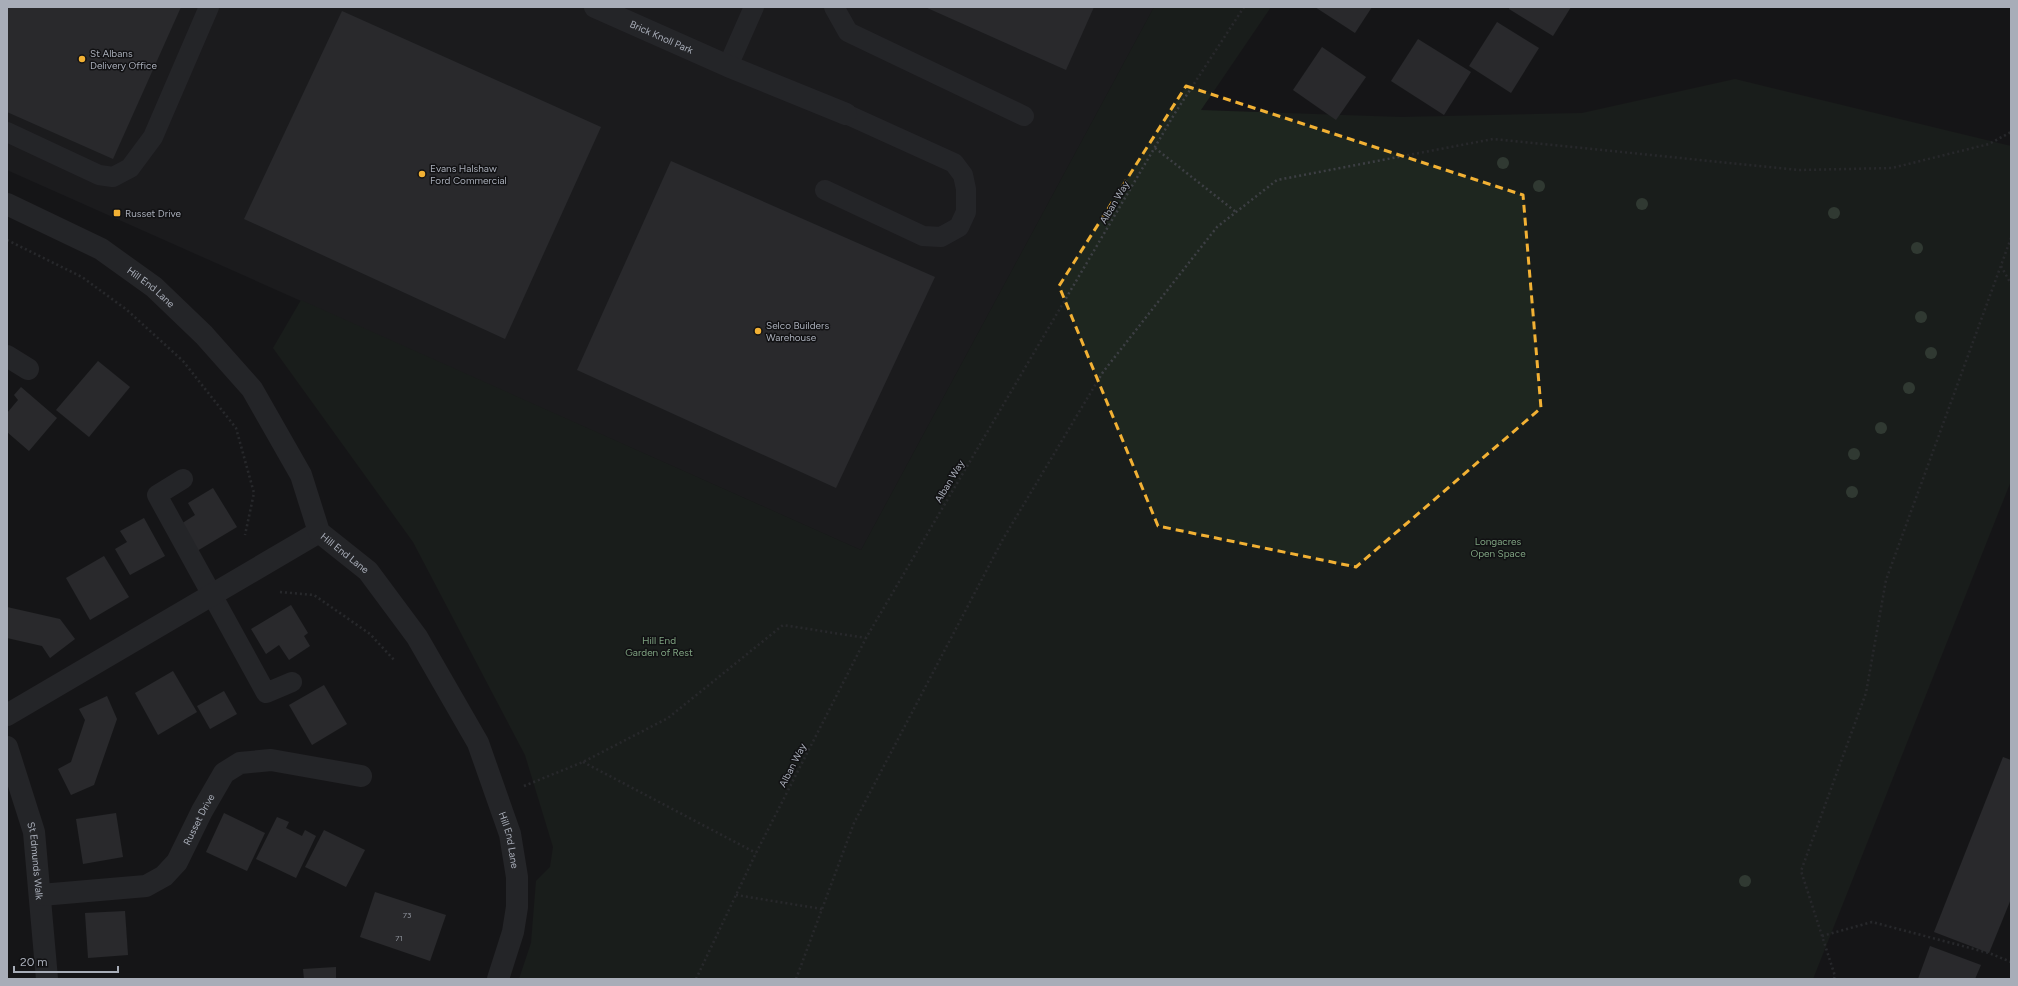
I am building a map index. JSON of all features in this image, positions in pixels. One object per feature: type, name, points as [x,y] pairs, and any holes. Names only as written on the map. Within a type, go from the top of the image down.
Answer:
[{"type":"street","name":"Brick Knoll Park","points":[[595,7],[728,66],[846,114]]},
{"type":"street","name":"Hill End Lane","points":[[7,204],[101,249],[154,287],[204,335],[252,389],[301,475],[319,532],[368,571],[417,637],[478,743],[510,834],[517,877],[517,907],[513,932],[498,979]]},
{"type":"street","points":[[7,356],[28,369]]},
{"type":"street","points":[[7,715],[319,532]]},
{"type":"street","name":"St Edmunds Walk","points":[[7,747],[34,832],[41,895],[47,979]]},
{"type":"street","name":"Russet Drive","points":[[41,895],[146,886],[164,876],[177,862],[202,811],[224,773],[240,763],[271,760],[361,776]]},
{"type":"lane","points":[[7,132],[99,175],[113,177],[130,168],[153,136],[209,7]]},
{"type":"lane","points":[[728,66],[754,7]]},
{"type":"lane","points":[[834,7],[848,32],[1024,116]]},
{"type":"lane","points":[[825,190],[923,236],[941,237],[959,227],[966,212],[966,189],[963,175],[954,163],[846,114]]},
{"type":"lane","points":[[183,479],[157,495],[266,693],[292,682]]},
{"type":"path","name":"Alban Way","points":[[696,979],[756,853],[866,638],[1175,113],[1244,7]]},
{"type":"path","points":[[796,979],[854,823],[1003,539],[1103,372],[1217,227],[1278,180],[1493,139],[1799,170],[1892,168],[1989,144],[2011,132]]},
{"type":"path","points":[[1155,148],[1236,212]]},
{"type":"path","points":[[1834,979],[1835,976],[1801,871],[1866,693],[1886,580],[2011,238]]},
{"type":"path","points":[[7,240],[82,278],[127,310],[183,361],[236,428],[254,493],[245,535]]},
{"type":"path","points":[[2001,266],[2011,284]]},
{"type":"path","points":[[280,592],[314,595],[370,634],[400,667]]},
{"type":"path","points":[[498,797],[583,762],[668,718],[783,625],[866,638]]},
{"type":"path","points":[[583,762],[756,853]]},
{"type":"path","points":[[736,895],[822,909]]},
{"type":"path","points":[[1822,936],[1872,922],[1990,953],[2011,962]]},
{"type":"highlighted area","points":[[1186,86],[1523,195],[1541,408],[1356,567],[1158,526],[1059,286]]},
{"type":"shaded area","points":[[7,7],[1154,7],[861,550],[7,170]]},
{"type":"green space","name":"Longacres Open Space","points":[[1154,7],[1271,7],[1201,110],[1401,117],[1582,113],[1735,79],[2011,146],[2011,481],[1813,979],[519,979],[531,943],[536,881],[550,867],[553,847],[525,755],[413,542],[273,348],[301,300],[861,550]]},
{"type":"building","name":"St Albans Delivery Office","points":[[7,7],[181,7],[113,159],[7,112]]},
{"type":"building","points":[[925,7],[1094,7],[1066,70]]},
{"type":"building","points":[[1315,7],[1372,7],[1355,33]]},
{"type":"building","points":[[1510,7],[1571,7],[1553,36],[1509,9]]},
{"type":"building","name":"Evans Halshaw Ford Commercial","points":[[342,11],[601,127],[505,339],[244,219]]},
{"type":"building","points":[[1497,22],[1539,48],[1511,93],[1469,66]]},
{"type":"building","points":[[1418,39],[1471,72],[1444,115],[1391,81]]},
{"type":"building","points":[[1322,47],[1366,77],[1336,120],[1293,90]]},
{"type":"building","points":[[671,161],[935,277],[836,488],[577,370]]},
{"type":"building","points":[[98,361],[130,387],[89,437],[56,410]]},
{"type":"building","points":[[21,387],[57,418],[29,451],[7,432],[7,413],[18,400],[14,395]]},
{"type":"building","points":[[213,488],[237,527],[197,551],[181,524],[195,515],[188,503]]},
{"type":"building","points":[[144,518],[165,556],[130,575],[115,549],[127,542],[120,531]]},
{"type":"building","points":[[104,556],[129,597],[90,620],[66,578]]},
{"type":"building","points":[[291,605],[308,633],[304,636],[310,646],[289,660],[279,645],[266,654],[251,629]]},
{"type":"building","points":[[7,607],[60,619],[75,639],[50,658],[42,646],[7,638]]},
{"type":"building","points":[[173,671],[197,712],[158,735],[135,693]]},
{"type":"building","points":[[324,685],[347,724],[312,745],[289,705]]},
{"type":"building","points":[[224,691],[237,714],[210,729],[197,706]]},
{"type":"building","points":[[107,696],[117,719],[94,785],[71,795],[58,769],[71,762],[85,720],[79,709]]},
{"type":"building","points":[[2003,757],[2011,760],[2011,899],[1989,953],[1934,932]]},
{"type":"building","points":[[116,813],[123,857],[83,864],[76,819]]},
{"type":"building","points":[[224,813],[265,833],[247,871],[206,852]]},
{"type":"building","points":[[277,817],[289,822],[286,828],[302,836],[305,830],[316,836],[296,878],[256,859]]},
{"type":"building","points":[[324,830],[365,850],[346,887],[305,867]]},
{"type":"building","points":[[375,892],[446,915],[430,961],[360,937]]},
{"type":"building","points":[[125,911],[128,955],[88,958],[85,913]]},
{"type":"building","points":[[1930,946],[1981,965],[1975,979],[1918,979]]},
{"type":"building","points":[[336,967],[336,979],[304,979],[303,969]]},
{"type":"place","name":"St Albans Delivery Office","points":[[82,59]]},
{"type":"place","name":"Evans Halshaw Ford Commercial","points":[[422,174]]},
{"type":"place","name":"Russet Drive","points":[[117,213]]},
{"type":"place","name":"Selco Builders Warehouse","points":[[758,331]]},
{"type":"park label","name":"Hill End Garden of Rest","points":[[659,646]]}]
